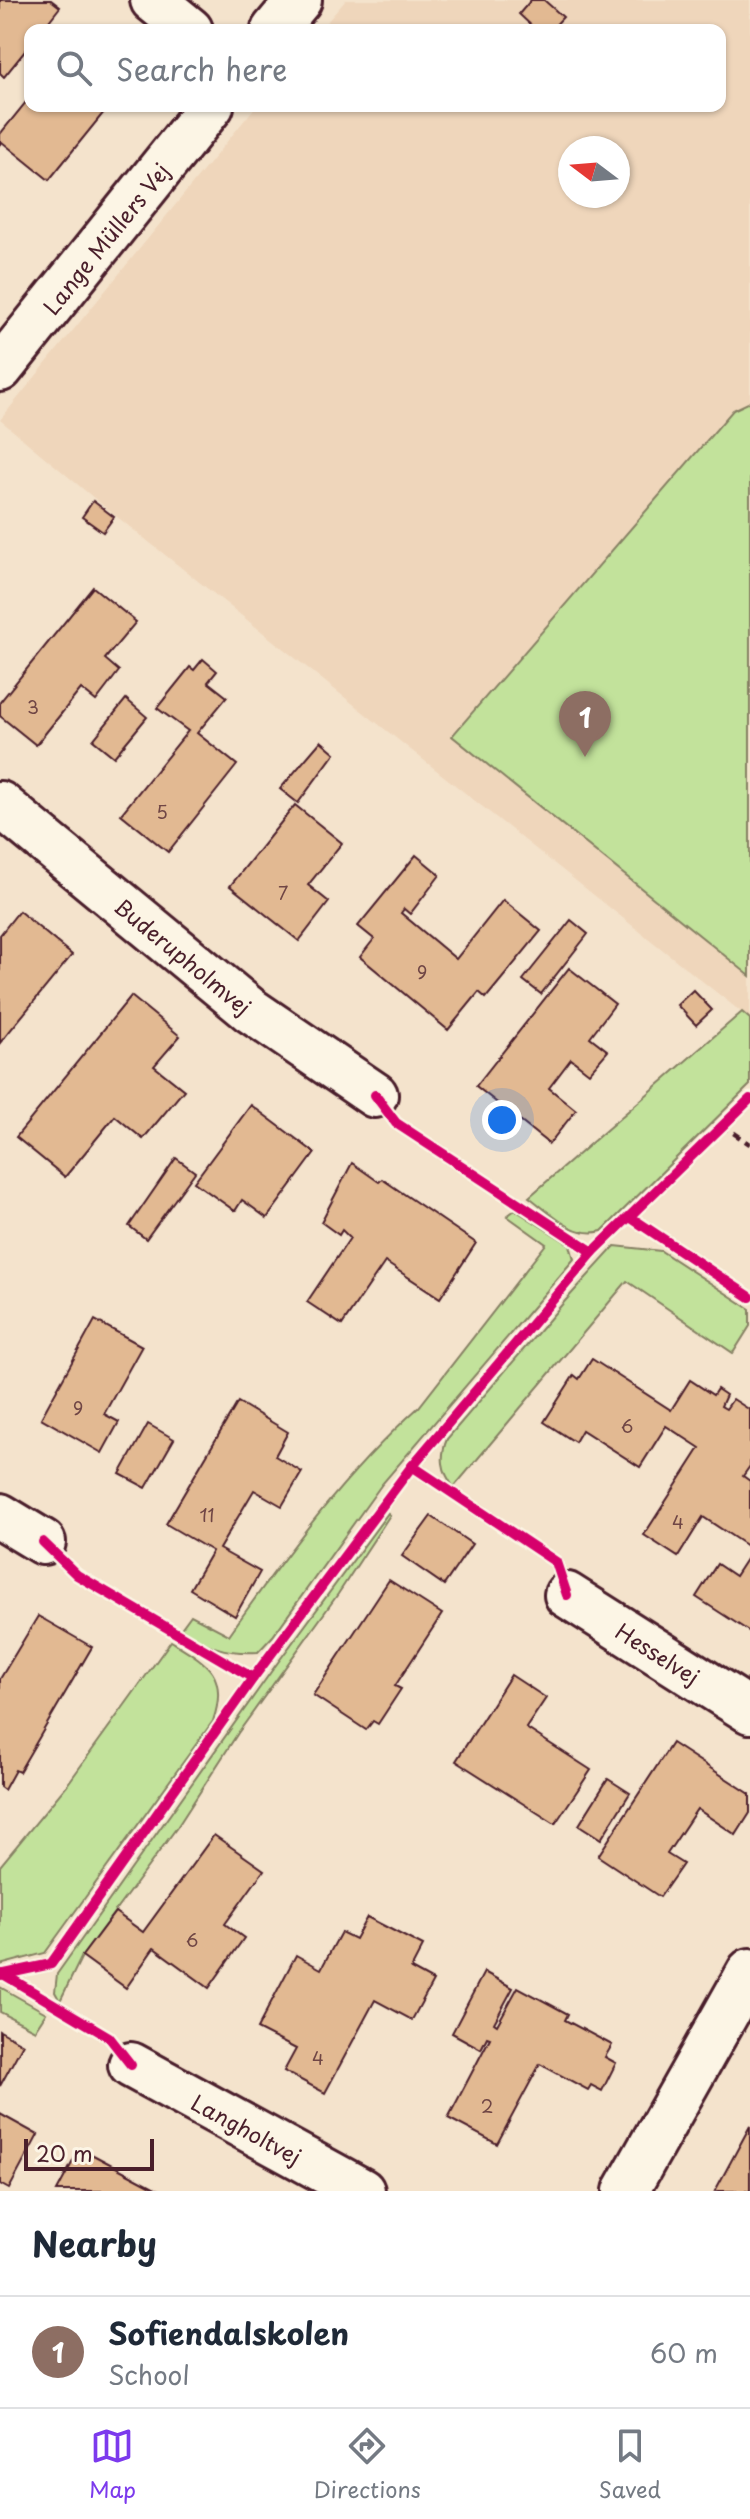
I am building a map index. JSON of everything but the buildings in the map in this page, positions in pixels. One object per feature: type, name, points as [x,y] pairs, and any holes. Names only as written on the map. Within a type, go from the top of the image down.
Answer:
[{"type":"street","points":[[153,0],[183,24]]},
{"type":"street","points":[[279,24],[299,0]]},
{"type":"street","name":"Lange Müllers Vej","points":[[0,369],[206,112]]},
{"type":"street","name":"Buderupholmvej","points":[[0,804],[250,1010],[375,1095]]},
{"type":"street","points":[[0,1516],[43,1542]]},
{"type":"street","name":"Hesselvej","points":[[567,1595],[750,1711]]},
{"type":"street","points":[[626,2191],[750,1971]]},
{"type":"street","name":"Langholtvej","points":[[131,2065],[362,2191]]},
{"type":"path","points":[[712,1136],[731,1117]]},
{"type":"path","points":[[722,1125],[750,1144]]},
{"type":"shaded area","points":[[346,0],[750,0],[750,1019],[106,508],[0,420],[251,112],[726,112],[726,24],[325,24]]},
{"type":"green space","points":[[750,402],[750,976],[452,736],[733,410]]},
{"type":"green space","points":[[742,1012],[750,1019],[750,1085],[602,1231],[572,1228],[529,1197]]},
{"type":"green space","points":[[515,1210],[570,1245],[574,1259],[382,1484],[273,1636],[258,1652],[217,1648],[180,1630],[191,1615],[229,1635],[341,1487],[419,1407],[546,1244],[507,1216]]},
{"type":"green space","points":[[615,1246],[661,1251],[750,1309],[750,1326],[733,1353],[627,1281],[454,1487],[443,1463],[447,1439]]},
{"type":"green space","points":[[388,1513],[390,1515],[338,1594],[238,1733],[178,1826],[82,1956],[60,2001],[55,1992],[57,1974],[273,1669]]},
{"type":"green space","points":[[171,1641],[195,1656],[212,1672],[218,1692],[213,1721],[45,1953],[0,1965],[0,1866],[67,1785]]},
{"type":"green space","points":[[0,1987],[46,2013],[35,2030],[0,2012]]},
{"type":"cycle path","points":[[375,1095],[396,1123],[593,1252]]},
{"type":"cycle path","points":[[0,1975],[51,1964],[253,1678],[412,1466],[593,1252],[750,1099]]},
{"type":"cycle path","points":[[630,1217],[750,1297]]},
{"type":"cycle path","points":[[412,1466],[556,1562],[567,1595]]},
{"type":"cycle path","points":[[43,1542],[77,1575],[253,1678]]},
{"type":"cycle path","points":[[3,1974],[109,2037],[131,2065]]},
{"type":"place","name":"Sofiendalskolen","points":[[585,757]]}]
